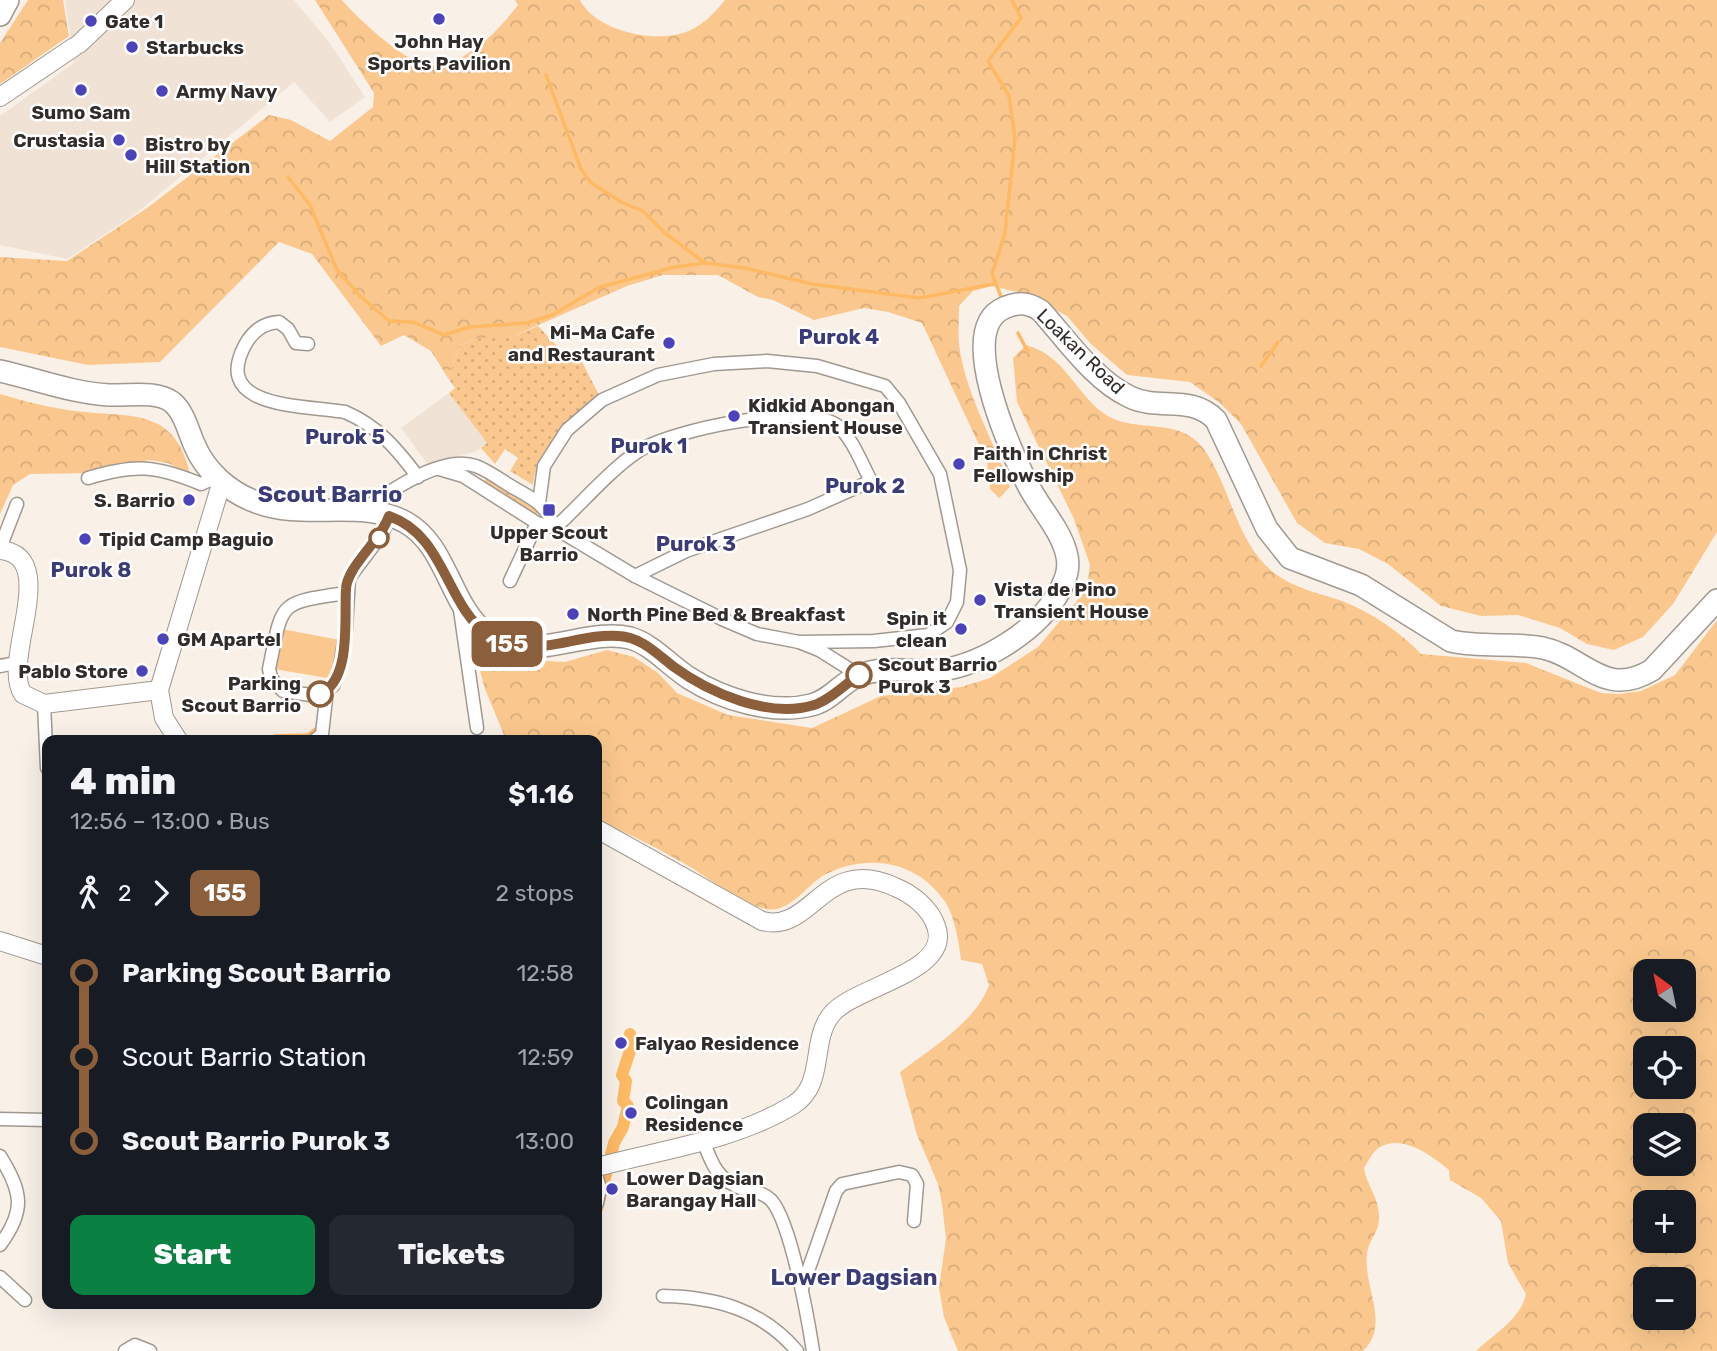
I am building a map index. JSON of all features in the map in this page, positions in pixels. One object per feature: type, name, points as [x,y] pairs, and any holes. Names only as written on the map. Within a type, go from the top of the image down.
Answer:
[{"type":"main road","points":[[0,15],[9,0]]},
{"type":"main road","name":"Loakan Road","points":[[0,371],[84,393],[164,398],[178,408],[200,457],[219,479],[238,494],[274,508],[301,512],[362,511],[389,516],[414,528],[430,544],[457,596],[477,625],[505,644],[549,645],[620,636],[640,641],[690,678],[750,703],[781,707],[816,705],[859,675],[891,668],[932,671],[974,662],[1006,645],[1046,611],[1065,579],[1069,566],[1065,547],[1028,486],[986,372],[982,350],[984,329],[988,320],[1007,306],[1024,303],[1041,311],[1108,382],[1132,399],[1197,406],[1207,411],[1216,420],[1267,529],[1290,558],[1362,585],[1451,641],[1466,645],[1544,648],[1604,678],[1623,681],[1652,670],[1717,600]]},
{"type":"street","points":[[0,97],[76,46],[125,0]]},
{"type":"street","points":[[308,344],[296,343],[288,329],[279,322],[261,327],[250,337],[239,359],[240,383],[246,391],[265,400],[356,416],[387,437],[418,477]]},
{"type":"street","points":[[539,503],[544,466],[567,430],[602,400],[658,375],[713,364],[767,361],[817,366],[885,386],[899,403],[940,474],[960,570],[957,602],[947,622],[928,635],[874,641],[799,642]]},
{"type":"street","points":[[555,528],[636,452],[692,430],[723,423],[819,416],[843,432],[871,481],[808,509],[686,551],[635,576]]},
{"type":"street","points":[[362,511],[396,487],[418,477],[452,464],[475,466],[549,510],[555,528]]},
{"type":"street","points":[[88,478],[121,469],[144,467],[171,471],[201,484],[219,479]]},
{"type":"street","points":[[439,469],[463,476],[537,523],[555,528],[635,576],[757,634],[799,642],[819,650],[859,675]]},
{"type":"street","points":[[175,735],[164,718],[159,690],[219,479]]},
{"type":"street","points":[[17,504],[0,549],[12,551],[20,557],[27,576],[28,600],[8,665],[19,688],[29,699],[44,704],[159,690]]},
{"type":"street","points":[[346,593],[291,604],[279,622],[271,677],[283,691],[311,695],[333,685],[340,668],[346,628],[346,593],[354,568],[382,534],[389,516]]},
{"type":"street","points":[[510,581],[537,523]]},
{"type":"street","points":[[457,596],[477,728]]},
{"type":"street","points":[[321,735],[327,690]]},
{"type":"street","points":[[44,704],[45,735]]},
{"type":"street","points":[[602,832],[762,921],[786,921],[837,883],[860,878],[877,880],[912,896],[927,910],[938,930],[938,943],[925,962],[835,1010],[821,1039],[812,1083],[802,1099],[770,1117],[703,1140],[602,1166]]},
{"type":"street","points":[[0,941],[42,954]]},
{"type":"street","points":[[0,1119],[42,1120]]},
{"type":"street","points":[[703,1140],[710,1161],[723,1181],[764,1194],[775,1206],[802,1288],[814,1351]]},
{"type":"street","points":[[0,1156],[15,1183],[20,1203],[0,1245]]},
{"type":"street","points":[[802,1288],[836,1191],[842,1184],[899,1172],[912,1175],[917,1184],[914,1221]]},
{"type":"street","points":[[0,1277],[25,1300]]},
{"type":"street","points":[[663,1296],[714,1300],[761,1317],[782,1333],[797,1351]]},
{"type":"street","points":[[125,1351],[135,1345],[150,1351]]},
{"type":"shaded area","points":[[65,0],[294,0],[329,42],[365,97],[330,122],[294,82],[133,216],[67,259],[0,245],[0,116],[74,63]]},
{"type":"shaded area","points":[[449,393],[487,443],[477,451],[428,465],[401,428]]},
{"type":"green space","points":[[28,0],[63,0],[69,36],[0,84],[0,43]]},
{"type":"green space","points":[[315,0],[342,0],[369,27],[406,56],[427,65],[440,65],[466,55],[490,36],[518,5],[515,0],[580,0],[598,19],[625,32],[670,36],[695,28],[725,0],[1717,0],[1717,532],[1673,604],[1643,637],[1614,650],[1587,644],[1560,628],[1518,615],[1481,616],[1441,606],[1388,564],[1359,549],[1325,543],[1297,523],[1241,424],[1220,403],[1190,382],[1127,375],[1091,344],[1067,316],[1025,294],[992,286],[973,291],[959,306],[959,339],[967,381],[1010,487],[999,498],[990,489],[987,462],[922,323],[888,312],[864,308],[814,320],[773,300],[758,297],[718,275],[663,275],[627,286],[509,338],[479,338],[460,345],[448,378],[431,351],[404,335],[381,346],[312,254],[279,242],[160,362],[88,365],[0,347],[0,257],[67,261],[147,208],[269,115],[291,120],[330,141],[373,107],[374,93]]},
{"type":"green space","points":[[538,326],[571,361],[581,360],[599,395],[549,446],[541,458],[533,485],[510,471],[518,458],[505,449],[495,464],[481,448],[487,443],[449,393],[455,388],[448,378],[460,345],[479,338],[509,338]]},
{"type":"green space","points":[[1026,345],[1053,359],[1091,402],[1114,419],[1125,423],[1173,429],[1194,439],[1212,463],[1250,545],[1273,572],[1297,586],[1364,611],[1394,630],[1421,654],[1526,663],[1601,693],[1619,694],[1641,691],[1675,675],[1717,620],[1717,1351],[1476,1351],[1513,1319],[1526,1294],[1508,1263],[1501,1221],[1481,1198],[1450,1180],[1449,1170],[1442,1164],[1424,1152],[1395,1143],[1377,1149],[1364,1168],[1377,1203],[1379,1223],[1367,1254],[1376,1318],[1375,1330],[1363,1351],[958,1351],[944,1317],[939,1288],[946,1238],[938,1184],[917,1135],[900,1072],[963,1023],[983,998],[989,985],[982,964],[961,960],[953,920],[943,899],[932,886],[904,868],[873,863],[840,868],[824,875],[790,903],[766,909],[737,897],[669,855],[602,822],[602,735],[504,735],[485,689],[469,631],[502,658],[565,662],[607,650],[634,657],[658,673],[677,693],[728,715],[812,728],[881,696],[961,687],[990,678],[1038,647],[1087,589],[1090,565],[1074,519],[1017,402],[1013,358]]},
{"type":"green space","points":[[0,394],[56,408],[148,420],[162,426],[173,436],[183,452],[190,474],[168,463],[149,460],[96,473],[30,474],[13,485],[0,514]]},
{"type":"green space","points":[[487,479],[538,513],[536,515],[483,482]]},
{"type":"green space","points":[[282,629],[340,640],[333,679],[274,669]]},
{"type":"waterway","points":[[1002,299],[992,274],[1005,233],[1015,139],[1009,96],[988,61],[1021,18],[1012,0]]},
{"type":"waterway","points":[[546,75],[581,169],[590,182],[621,202],[643,211],[666,234],[704,262]]},
{"type":"waterway","points":[[288,177],[310,205],[337,270],[360,296],[389,321],[413,322],[444,335],[469,327],[527,323],[552,315],[600,287],[675,267],[705,263],[745,268],[812,284],[919,298],[994,284]]},
{"type":"waterway","points":[[1018,333],[1028,352]]},
{"type":"waterway","points":[[1261,366],[1278,342]]},
{"type":"waterway","points":[[308,735],[319,726]]},
{"type":"waterway","points":[[602,1190],[614,1143],[623,1127],[628,1106],[623,1101],[626,1081],[622,1075],[630,1051],[630,1034]]},
{"type":"bus line","name":"155","points":[[320,694],[333,685],[340,668],[349,578],[382,534],[389,516],[403,521],[422,535],[430,544],[457,596],[477,625],[505,644],[525,647],[620,636],[640,641],[690,678],[716,692],[750,703],[781,707],[816,705],[859,675]]},
{"type":"place","name":"John Hay Sports Pavilion","points":[[439,19]]},
{"type":"place","name":"Gate 1","points":[[91,21]]},
{"type":"place","name":"Starbucks","points":[[132,47]]},
{"type":"place","name":"Sumo Sam","points":[[81,90]]},
{"type":"place","name":"Army Navy","points":[[162,91]]},
{"type":"place","name":"Crustasia","points":[[119,140]]},
{"type":"place","name":"Bistro by Hill Station","points":[[131,155]]},
{"type":"place","name":"Mi-Ma Cafe and Restaurant","points":[[669,343]]},
{"type":"place","name":"Kidkid Abongan Transient House","points":[[734,416]]},
{"type":"place","name":"Faith in Christ Fellowship","points":[[959,464]]},
{"type":"place","name":"S. Barrio","points":[[189,500]]},
{"type":"place","name":"Upper Scout Barrio","points":[[549,510]]},
{"type":"place","name":"Tipid Camp Baguio","points":[[85,539]]},
{"type":"place","name":"Vista de Pino Transient House","points":[[980,600]]},
{"type":"place","name":"North Pine Bed & Breakfast","points":[[573,614]]},
{"type":"place","name":"Spin it clean","points":[[961,629]]},
{"type":"place","name":"GM Apartel","points":[[163,639]]},
{"type":"place","name":"Pablo Store","points":[[142,671]]},
{"type":"place","name":"Scout Barrio Purok 3","points":[[859,675]]},
{"type":"place","name":"Parking Scout Barrio","points":[[320,694]]},
{"type":"place","name":"Falyao Residence","points":[[621,1043]]},
{"type":"place","name":"Colingan Residence","points":[[631,1113]]},
{"type":"place","name":"Lower Dagsian Barangay Hall","points":[[612,1189]]},
{"type":"district","name":"Purok 4","points":[[839,337]]},
{"type":"district","name":"Purok 5","points":[[345,437]]},
{"type":"district","name":"Purok 1","points":[[649,446]]},
{"type":"district","name":"Purok 2","points":[[865,486]]},
{"type":"district","name":"Scout Barrio","points":[[330,494]]},
{"type":"district","name":"Purok 3","points":[[696,544]]},
{"type":"district","name":"Purok 8","points":[[91,570]]},
{"type":"district","name":"Lower Dagsian","points":[[854,1277]]}]
